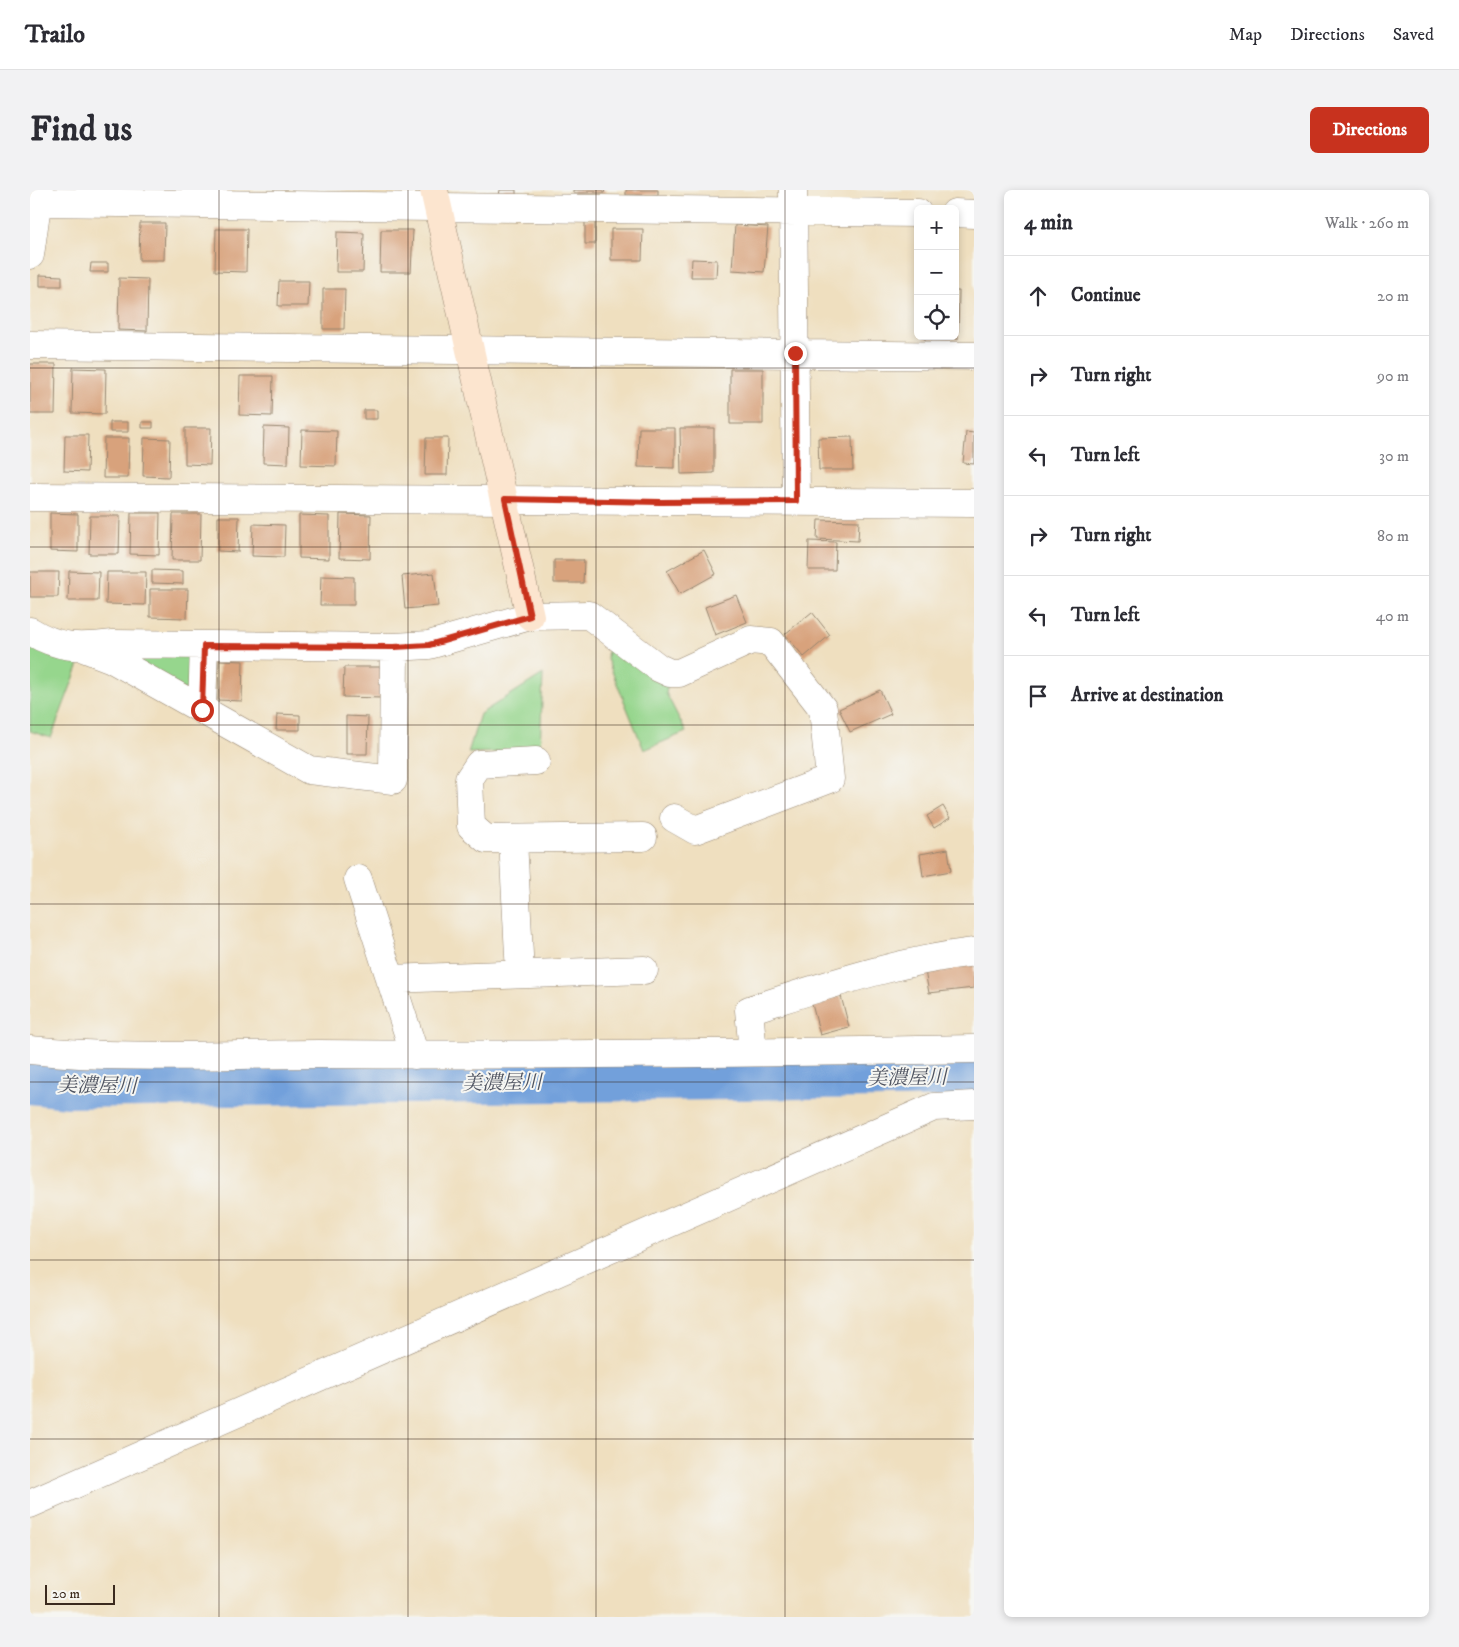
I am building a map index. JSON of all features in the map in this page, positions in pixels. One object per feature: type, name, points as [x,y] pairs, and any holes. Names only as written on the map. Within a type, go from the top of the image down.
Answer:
[{"type":"street","points":[[30,255],[38,196],[793,201],[914,213]]},
{"type":"street","points":[[435,199],[505,499],[530,616]]},
{"type":"street","points":[[793,201],[796,501]]},
{"type":"street","points":[[959,214],[974,214]]},
{"type":"street","points":[[30,345],[974,356]]},
{"type":"street","points":[[30,497],[505,499],[660,502],[974,502]]},
{"type":"street","points":[[82,648],[113,644],[394,647],[429,645],[530,616],[589,615],[659,668],[670,673],[680,673],[751,640],[771,642],[823,708],[830,779],[695,830],[674,818]]},
{"type":"street","points":[[30,631],[42,638],[67,646],[82,648],[112,659],[309,770],[393,780],[394,647]]},
{"type":"street","points":[[202,710],[204,646]]},
{"type":"street","points":[[536,761],[479,764],[469,780],[471,826],[486,840],[643,837]]},
{"type":"street","points":[[514,840],[520,974]]},
{"type":"street","points":[[358,879],[415,1055]]},
{"type":"street","points":[[753,1052],[749,1010],[841,982],[941,956],[974,952]]},
{"type":"street","points":[[390,979],[644,970]]},
{"type":"street","points":[[30,1050],[90,1056],[231,1054],[499,1056],[974,1048]]},
{"type":"street","points":[[30,1504],[934,1107],[974,1105]]},
{"type":"green space","points":[[30,641],[81,659],[51,738],[30,731]]},
{"type":"green space","points":[[608,645],[668,684],[666,693],[686,732],[644,750],[607,659]]},
{"type":"green space","points":[[187,653],[196,661],[195,696],[136,662],[142,654]]},
{"type":"green space","points":[[543,674],[540,751],[468,753],[480,714]]},
{"type":"building","points":[[500,190],[516,190],[516,195],[499,195]]},
{"type":"building","points":[[573,190],[605,190],[604,193],[573,193]]},
{"type":"building","points":[[626,190],[658,190],[658,195],[626,195]]},
{"type":"building","points":[[585,220],[595,220],[595,244],[585,244]]},
{"type":"building","points":[[140,223],[165,223],[164,260],[139,260]]},
{"type":"building","points":[[735,225],[768,227],[764,272],[732,270]]},
{"type":"building","points":[[216,229],[247,229],[246,272],[215,271]]},
{"type":"building","points":[[611,229],[643,229],[642,260],[611,260]]},
{"type":"building","points":[[381,230],[413,230],[411,272],[380,272]]},
{"type":"building","points":[[337,232],[364,233],[363,272],[336,272]]},
{"type":"building","points":[[692,259],[717,260],[716,277],[691,277]]},
{"type":"building","points":[[91,263],[108,263],[108,272],[90,272]]},
{"type":"building","points":[[40,275],[62,276],[62,286],[40,286]]},
{"type":"building","points":[[119,278],[148,279],[147,331],[118,330]]},
{"type":"building","points":[[279,281],[309,281],[308,306],[278,306]]},
{"type":"building","points":[[323,289],[345,289],[344,329],[323,329]]},
{"type":"building","points":[[30,364],[56,364],[55,414],[30,414]]},
{"type":"building","points":[[73,368],[106,369],[105,414],[72,413]]},
{"type":"building","points":[[730,369],[763,369],[763,424],[730,424]]},
{"type":"building","points":[[240,376],[273,376],[272,416],[239,415]]},
{"type":"building","points":[[364,410],[377,410],[377,419],[364,419]]},
{"type":"building","points":[[110,422],[128,422],[128,432],[110,432]]},
{"type":"building","points":[[142,422],[153,422],[153,428],[142,428]]},
{"type":"building","points":[[264,427],[289,428],[288,464],[263,463]]},
{"type":"building","points":[[185,428],[211,428],[210,465],[185,464]]},
{"type":"building","points":[[639,428],[675,428],[675,468],[638,467]]},
{"type":"building","points":[[680,428],[714,428],[714,473],[681,474]]},
{"type":"building","points":[[302,430],[337,431],[336,466],[301,465]]},
{"type":"building","points":[[966,432],[974,433],[974,464],[963,463]]},
{"type":"building","points":[[65,435],[88,435],[87,472],[64,471]]},
{"type":"building","points":[[852,437],[853,470],[819,470],[818,438]]},
{"type":"building","points":[[104,438],[129,438],[128,478],[103,478]]},
{"type":"building","points":[[144,438],[170,439],[169,477],[143,476]]},
{"type":"building","points":[[426,438],[448,438],[447,475],[425,475]]},
{"type":"building","points":[[50,513],[78,514],[78,552],[50,551]]},
{"type":"building","points":[[131,513],[160,513],[159,555],[130,554]]},
{"type":"building","points":[[173,514],[201,514],[200,560],[172,560]]},
{"type":"building","points":[[340,514],[371,515],[370,559],[339,558]]},
{"type":"building","points":[[299,515],[329,516],[329,559],[299,558]]},
{"type":"building","points":[[90,516],[120,516],[119,554],[89,554]]},
{"type":"building","points":[[218,517],[239,517],[238,552],[218,551]]},
{"type":"building","points":[[818,520],[859,521],[858,541],[817,539]]},
{"type":"building","points":[[253,524],[285,525],[284,557],[252,556]]},
{"type":"building","points":[[809,541],[836,542],[835,570],[808,570]]},
{"type":"building","points":[[704,550],[716,574],[680,594],[667,571]]},
{"type":"building","points":[[554,560],[584,560],[583,583],[554,583]]},
{"type":"building","points":[[152,570],[183,571],[183,584],[152,583]]},
{"type":"building","points":[[69,571],[99,572],[98,601],[68,601]]},
{"type":"building","points":[[30,572],[59,572],[58,597],[30,597]]},
{"type":"building","points":[[107,572],[146,572],[145,605],[106,604]]},
{"type":"building","points":[[434,573],[438,606],[405,609],[402,576]]},
{"type":"building","points":[[321,576],[354,577],[354,605],[320,605]]},
{"type":"building","points":[[150,589],[188,589],[187,618],[150,617]]},
{"type":"building","points":[[736,595],[747,622],[715,635],[705,607]]},
{"type":"building","points":[[812,612],[830,635],[804,657],[785,634]]},
{"type":"building","points":[[219,660],[243,661],[242,701],[218,700]]},
{"type":"building","points":[[344,667],[383,667],[382,698],[343,697]]},
{"type":"building","points":[[880,690],[891,714],[850,732],[839,709]]},
{"type":"building","points":[[277,714],[300,715],[300,730],[276,730]]},
{"type":"building","points":[[346,716],[368,717],[367,754],[346,754]]},
{"type":"building","points":[[943,806],[950,818],[934,828],[927,816]]},
{"type":"building","points":[[948,849],[951,871],[923,876],[920,854]]},
{"type":"building","points":[[974,964],[974,988],[929,993],[925,971]]},
{"type":"building","points":[[841,996],[849,1027],[820,1035],[812,1004]]},
{"type":"waterway","name":"美濃屋川","points":[[30,1083],[69,1087],[974,1076]]},
{"type":"route","points":[[202,710],[204,646],[394,647],[429,645],[530,616],[505,499],[660,502],[796,501],[795,353]]}]
